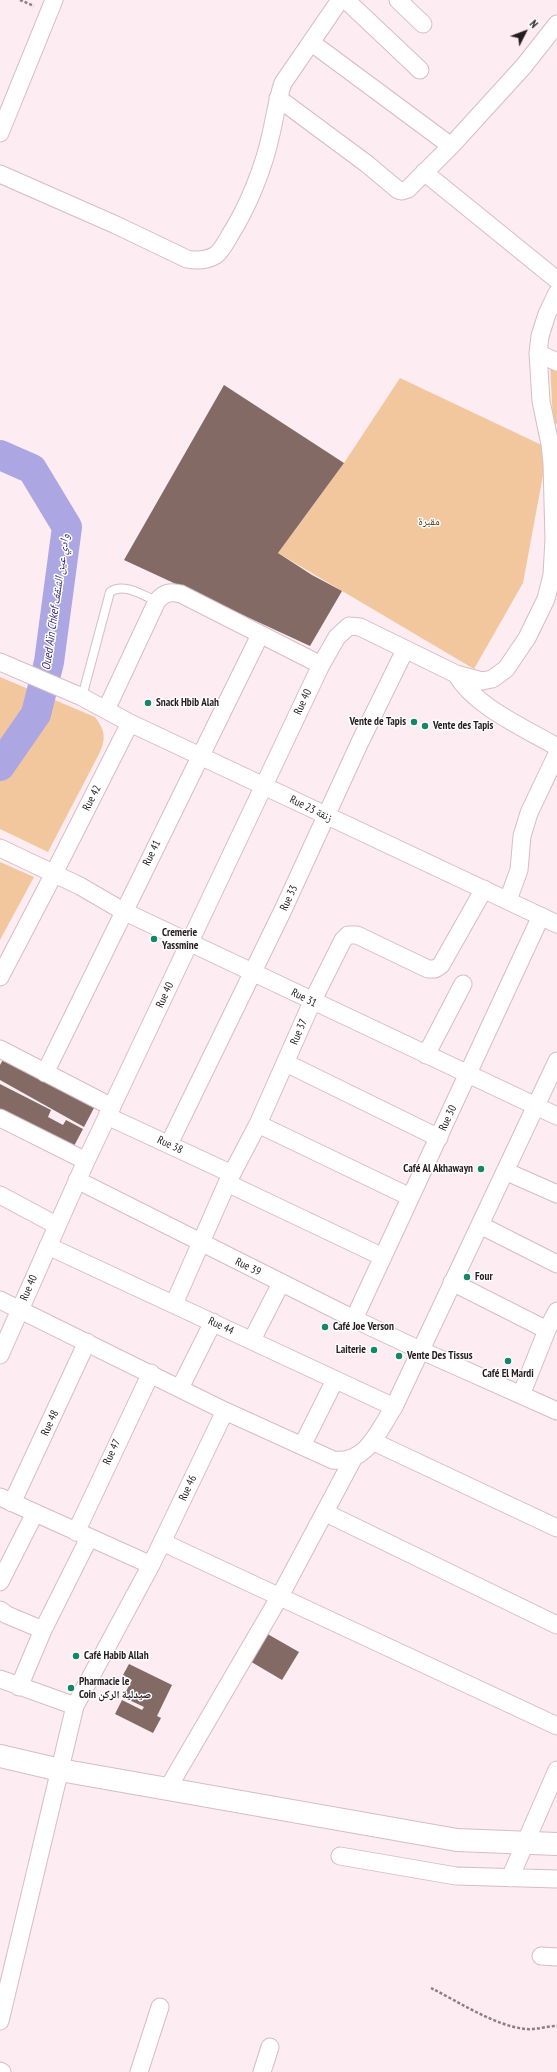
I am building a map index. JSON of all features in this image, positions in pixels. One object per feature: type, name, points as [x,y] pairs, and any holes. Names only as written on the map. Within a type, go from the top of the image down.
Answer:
[{"type":"street","points":[[0,133],[54,0]]},
{"type":"street","points":[[0,174],[116,225],[187,259],[206,260],[222,248],[243,215],[271,135],[278,98],[283,83],[291,68],[312,43],[340,0]]},
{"type":"street","points":[[346,0],[420,70]]},
{"type":"street","points":[[398,0],[423,24]]},
{"type":"street","points":[[278,98],[367,164],[398,190],[402,191],[408,189],[451,146],[554,33]]},
{"type":"street","points":[[312,43],[451,146]]},
{"type":"street","points":[[424,172],[557,280]]},
{"type":"street","points":[[405,650],[456,674],[482,681],[492,679],[506,669],[527,638],[540,614],[555,576],[552,463],[550,444],[541,401],[538,353],[540,336],[547,314],[556,297]]},
{"type":"street","points":[[538,353],[557,362]]},
{"type":"street","points":[[106,710],[157,601],[165,594],[176,592],[181,594],[320,665]]},
{"type":"street","name":"Rue 40","points":[[0,1355],[56,1225],[320,665],[337,637],[349,626],[360,627],[405,650]]},
{"type":"street","name":"Rue 41","points":[[45,1073],[123,911],[260,635]]},
{"type":"street","name":"Rue 33","points":[[169,1144],[253,972],[405,650]]},
{"type":"street","name":"Rue 23 زنقة","points":[[0,662],[75,693],[130,723],[557,924]]},
{"type":"street","points":[[456,674],[467,689],[482,702],[557,748]]},
{"type":"street","name":"Rue 42","points":[[0,977],[130,723]]},
{"type":"street","points":[[508,900],[519,870],[522,836],[528,813],[557,754]]},
{"type":"street","name":"Rue 31","points":[[0,848],[80,886],[123,911],[253,972],[312,1002],[557,1116]]},
{"type":"street","name":"Rue 37","points":[[174,1304],[200,1243],[258,1124],[312,1002],[343,940],[352,934],[428,969],[438,967],[484,889]]},
{"type":"street","name":"Rue 30","points":[[354,1319],[541,916]]},
{"type":"street","points":[[426,1055],[464,984]]},
{"type":"street","name":"Rue 38","points":[[0,1050],[45,1073],[110,1112],[230,1179],[383,1257]]},
{"type":"street","points":[[0,1300],[225,1410],[333,1460],[344,1461],[353,1459],[362,1454],[394,1407],[557,1060]]},
{"type":"street","points":[[286,1063],[439,1138]]},
{"type":"street","points":[[0,1118],[86,1161]]},
{"type":"street","points":[[258,1124],[410,1197]]},
{"type":"street","points":[[505,1171],[557,1194]]},
{"type":"street","name":"Rue 39","points":[[77,1180],[354,1319],[557,1411]]},
{"type":"street","points":[[0,1195],[56,1225]]},
{"type":"street","points":[[480,1225],[557,1264]]},
{"type":"street","name":"Rue 44","points":[[48,1246],[394,1407]]},
{"type":"street","points":[[452,1282],[547,1330]]},
{"type":"street","points":[[252,1340],[281,1283]]},
{"type":"street","points":[[521,1395],[547,1330],[557,1311]]},
{"type":"street","points":[[180,1388],[213,1322]]},
{"type":"street","name":"Rue 48","points":[[6,1500],[87,1342]]},
{"type":"street","name":"Rue 47","points":[[19,1687],[151,1373]]},
{"type":"street","points":[[302,1446],[335,1380]]},
{"type":"street","name":"Rue 46","points":[[0,2021],[75,1706],[151,1565],[225,1410]]},
{"type":"street","points":[[372,1441],[557,1528]]},
{"type":"street","points":[[168,1788],[280,1596],[326,1513],[353,1459]]},
{"type":"street","points":[[6,1500],[151,1565]]},
{"type":"street","points":[[0,1582],[35,1513]]},
{"type":"street","points":[[326,1513],[557,1625]]},
{"type":"street","points":[[162,1542],[557,1726]]},
{"type":"street","points":[[0,1610],[43,1630]]},
{"type":"street","points":[[0,1679],[75,1706]]},
{"type":"street","points":[[0,1756],[60,1770],[456,1840],[557,1844]]},
{"type":"street","points":[[510,1878],[557,1770]]},
{"type":"street","points":[[340,1856],[456,1876],[557,1879]]},
{"type":"street","points":[[139,2072],[160,2007]]},
{"type":"street","points":[[262,2072],[270,2047]]},
{"type":"lane","points":[[75,693],[110,592],[116,588],[124,588],[157,601]]},
{"type":"path","points":[[431,1988],[501,2023],[528,2029],[557,2026]]},
{"type":"green space","points":[[550,363],[557,367],[557,424],[553,422]]},
{"type":"green space","name":"مقبرة","points":[[400,378],[548,448],[523,583],[474,669],[278,553],[344,463]]},
{"type":"green space","points":[[0,677],[95,717],[103,730],[104,738],[100,752],[48,852],[0,829]]},
{"type":"green space","points":[[0,862],[34,877],[0,940]]},
{"type":"building","points":[[224,385],[344,463],[278,553],[312,575],[342,591],[310,646],[124,560]]},
{"type":"building","points":[[5,1056],[95,1106],[84,1127],[0,1080],[0,1065]]},
{"type":"building","points":[[0,1084],[51,1110],[48,1117],[63,1125],[66,1120],[83,1129],[74,1146],[59,1138],[57,1141],[0,1112]]},
{"type":"building","points":[[264,1632],[299,1652],[282,1680],[248,1660]]},
{"type":"building","points":[[129,1664],[172,1685],[157,1716],[161,1718],[153,1733],[115,1714],[122,1700],[142,1710],[144,1707],[123,1697],[132,1680],[123,1675]]},
{"type":"waterway","name":"Oued Aïn Chkef وادي عين الشقف","points":[[0,455],[32,469],[67,527],[49,662],[36,714],[0,766]]},
{"type":"place","name":"Snack Hbib Alah","points":[[148,703]]},
{"type":"place","name":"Vente de Tapis","points":[[414,722]]},
{"type":"place","name":"Vente des Tapis","points":[[425,726]]},
{"type":"place","name":"Cremerie Yassmine","points":[[154,939]]},
{"type":"place","name":"Café Al Akhawayn","points":[[481,1169]]},
{"type":"place","name":"Four","points":[[467,1277]]},
{"type":"place","name":"Café Joe Verson","points":[[325,1327]]},
{"type":"place","name":"Laiterie","points":[[374,1350]]},
{"type":"place","name":"Vente Des Tissus","points":[[399,1356]]},
{"type":"place","name":"Café El Mardi","points":[[508,1361]]},
{"type":"place","name":"Café Habib Allah","points":[[76,1656]]},
{"type":"place","name":"Pharmacie le Coin صيدلية الركن","points":[[71,1688]]}]
